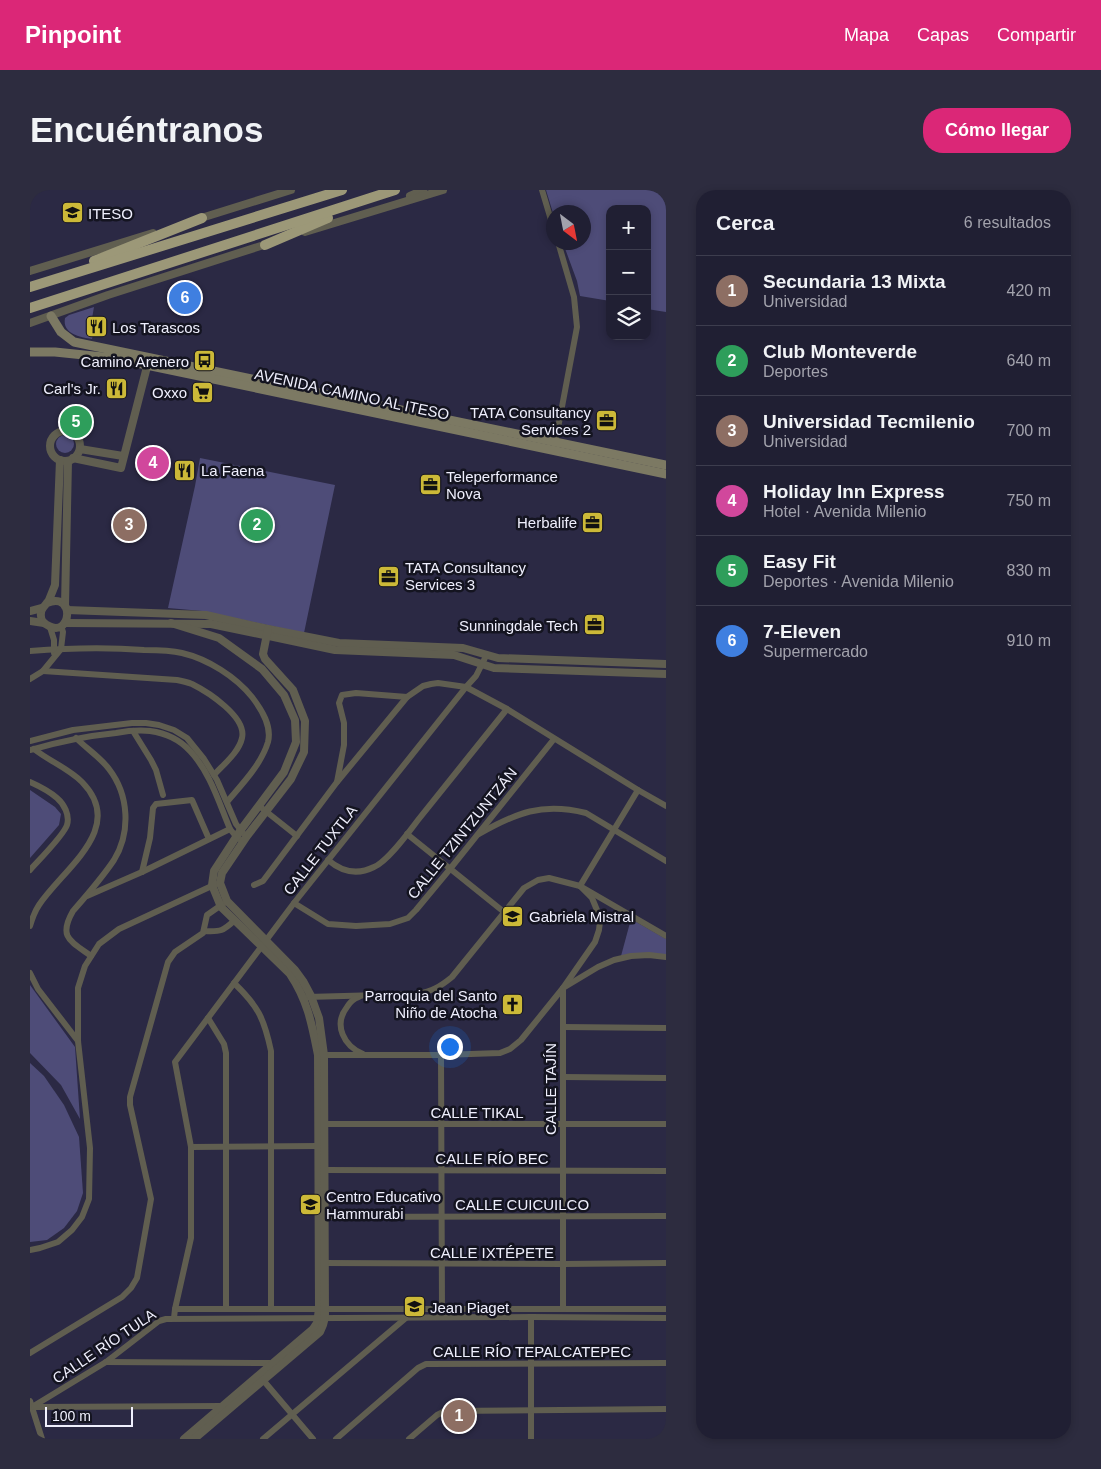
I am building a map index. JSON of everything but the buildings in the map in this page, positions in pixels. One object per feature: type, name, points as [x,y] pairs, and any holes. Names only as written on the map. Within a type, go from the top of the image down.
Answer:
[{"type":"highway","points":[[30,287],[342,190]]},
{"type":"highway","points":[[264,245],[394,190]]},
{"type":"highway","points":[[30,308],[394,190]]},
{"type":"highway","points":[[30,287],[202,218]]},
{"type":"main road","name":"AVENIDA CAMINO AL ITESO","points":[[51,316],[61,332],[74,342],[148,361],[554,446],[666,465]]},
{"type":"main road","name":"AVENIDA CAMINO AL ITESO","points":[[30,352],[55,352],[148,361]]},
{"type":"main road","name":"AVENIDA CAMINO AL ITESO","points":[[554,446],[666,474]]},
{"type":"street","points":[[30,271],[291,190]]},
{"type":"street","points":[[376,210],[423,190]]},
{"type":"street","points":[[30,323],[108,295],[443,190]]},
{"type":"street","points":[[542,190],[546,205]]},
{"type":"street","points":[[554,446],[577,327],[574,297],[560,250]]},
{"type":"street","points":[[80,449],[78,440],[71,433],[56,434],[51,442],[53,455],[67,460],[121,468],[148,361]]},
{"type":"street","points":[[57,649],[47,625],[41,618],[55,585],[67,460],[80,449],[123,456]]},
{"type":"street","points":[[30,621],[58,628],[68,617],[66,608],[67,460]]},
{"type":"street","points":[[30,611],[55,601],[62,603],[66,608],[206,615],[335,650],[454,655],[494,668],[666,674]]},
{"type":"street","points":[[171,623],[219,638],[262,669],[284,695],[295,720],[296,742],[284,772],[263,809]]},
{"type":"street","points":[[63,624],[211,624],[339,642],[463,648],[498,658],[666,664]]},
{"type":"street","points":[[30,679],[43,671],[54,657],[63,632],[63,624]]},
{"type":"street","points":[[30,1250],[58,1242],[72,1230],[82,1216],[89,1199],[90,1148],[78,1041],[78,988],[80,978],[90,956],[100,944],[118,929],[216,884],[242,837],[263,809],[291,779],[304,752],[306,720],[293,690],[265,659],[263,654],[268,633]]},
{"type":"street","points":[[30,651],[128,649],[182,653],[211,664],[226,674],[247,691],[257,703],[265,719],[269,734],[268,743],[254,769],[228,802]]},
{"type":"street","name":"CALLE TUXTLA","points":[[175,1062],[294,903],[466,686],[476,676],[486,656]]},
{"type":"street","points":[[43,671],[177,680],[190,683],[203,690],[226,707],[242,727],[243,736],[236,751],[214,775]]},
{"type":"street","points":[[254,885],[263,881],[337,782],[407,697],[424,686],[431,684],[466,686],[666,806]]},
{"type":"street","points":[[337,782],[344,745],[344,723],[339,702],[342,696],[356,693],[407,697]]},
{"type":"street","points":[[328,860],[347,871],[360,872],[382,863],[507,710]]},
{"type":"street","points":[[30,741],[73,730],[107,725],[146,722],[166,727],[187,738],[214,775],[228,802],[242,837]]},
{"type":"street","points":[[32,749],[76,738],[133,731],[149,731],[169,736],[202,761],[230,829],[242,837]]},
{"type":"street","points":[[133,731],[156,770],[164,795]]},
{"type":"street","points":[[76,738],[112,773],[122,792],[126,808],[126,824],[114,859],[68,920],[66,935],[70,941],[90,956]]},
{"type":"street","name":"CALLE TZINTZUNTZÁN","points":[[294,903],[328,924],[356,926],[390,924],[408,918],[450,869],[554,739]]},
{"type":"street","points":[[30,926],[38,906],[91,842],[97,829],[98,815],[91,793],[83,783],[32,749]]},
{"type":"street","points":[[30,782],[57,798],[66,810],[68,818],[67,826],[62,834],[30,870]]},
{"type":"street","points":[[580,886],[638,790]]},
{"type":"street","points":[[142,872],[150,838],[153,808],[156,804],[192,800],[208,839]]},
{"type":"street","points":[[476,836],[517,815],[557,808],[586,813],[666,861]]},
{"type":"street","points":[[263,809],[297,836]]},
{"type":"street","points":[[86,896],[142,872],[230,829]]},
{"type":"street","points":[[407,834],[504,912]]},
{"type":"street","points":[[307,997],[417,994],[430,991],[452,977],[524,888],[538,880],[549,878],[580,886],[666,936]]},
{"type":"street","points":[[194,1439],[320,1332],[324,1325],[321,1317],[321,1055],[319,1018],[295,970],[235,920],[224,904],[216,884]]},
{"type":"street","points":[[321,1055],[440,1055],[500,1053],[510,1049],[521,1040],[563,988],[595,942],[599,930],[599,915],[588,894],[580,886]]},
{"type":"street","points":[[204,931],[207,915],[224,904]]},
{"type":"street","points":[[224,904],[264,943]]},
{"type":"street","points":[[30,1353],[122,1297],[137,1278],[151,1199],[130,1105],[130,1097],[168,962],[175,952],[204,931],[222,931],[235,920]]},
{"type":"street","points":[[563,988],[598,967],[614,960],[640,955],[666,957]]},
{"type":"street","points":[[30,973],[38,989],[78,1041]]},
{"type":"street","points":[[234,983],[254,1004],[264,1022],[271,1050],[271,1308]]},
{"type":"street","name":"CALLE TAJÍN","points":[[563,988],[563,1310]]},
{"type":"street","points":[[362,995],[352,999],[341,1016],[340,1028],[348,1044],[366,1055]]},
{"type":"street","points":[[208,1018],[224,1044],[226,1053],[226,1308]]},
{"type":"street","points":[[563,1026],[666,1028]]},
{"type":"street","points":[[440,1055],[442,1309]]},
{"type":"street","name":"CALLE RÍO TULA","points":[[31,1405],[106,1362],[159,1321],[174,1318],[191,1238],[191,1147],[175,1062]]},
{"type":"street","points":[[563,1077],[666,1078]]},
{"type":"street","points":[[321,1124],[318,1146],[321,1170]]},
{"type":"street","name":"CALLE TIKAL","points":[[321,1124],[666,1124]]},
{"type":"street","points":[[191,1147],[318,1146]]},
{"type":"street","name":"CALLE RÍO BEC","points":[[321,1170],[666,1171]]},
{"type":"street","name":"CALLE CUICUILCO","points":[[322,1217],[666,1216]]},
{"type":"street","name":"CALLE IXTÉPETE","points":[[322,1263],[666,1263]]},
{"type":"street","points":[[175,1309],[666,1309]]},
{"type":"street","points":[[184,1439],[313,1329],[321,1317]]},
{"type":"street","points":[[263,1439],[407,1317]]},
{"type":"street","points":[[531,1317],[531,1439]]},
{"type":"street","points":[[174,1318],[666,1318]]},
{"type":"street","points":[[106,1362],[284,1363]]},
{"type":"street","name":"CALLE RÍO TEPALCATEPEC","points":[[336,1439],[423,1365],[666,1363]]},
{"type":"street","points":[[262,1380],[313,1439]]},
{"type":"street","points":[[42,1439],[31,1405],[222,1406]]},
{"type":"street","points":[[409,1439],[445,1411],[666,1409]]},
{"type":"shaded area","points":[[546,190],[666,190],[666,312],[651,310],[651,205],[606,205],[606,300],[580,296],[577,281],[566,250],[591,250],[591,205],[551,205]]},
{"type":"shaded area","points":[[94,307],[90,330],[94,331],[92,339],[77,336],[66,328],[65,318],[69,315]]},
{"type":"shaded area","points":[[65,435],[71,438],[74,444],[71,450],[65,453],[59,450],[56,444],[59,438]]},
{"type":"shaded area","points":[[200,458],[335,485],[304,633],[202,611],[168,608]]},
{"type":"shaded area","points":[[30,790],[55,807],[61,814],[59,825],[30,858]]},
{"type":"shaded area","points":[[631,919],[666,939],[666,956],[621,956]]},
{"type":"shaded area","points":[[30,985],[75,1047],[80,1119],[61,1085],[30,1053]]},
{"type":"shaded area","points":[[30,1063],[44,1076],[64,1105],[79,1137],[83,1193],[77,1211],[64,1228],[47,1240],[30,1242]]},
{"type":"place","name":"ITESO","points":[[72,213]]},
{"type":"place","name":"7-Eleven","points":[[185,298]]},
{"type":"place","name":"Los Tarascos","points":[[96,327]]},
{"type":"place","name":"Camino Arenero","points":[[205,361]]},
{"type":"place","name":"Carl's Jr.","points":[[117,388]]},
{"type":"place","name":"Oxxo","points":[[203,392]]},
{"type":"place","name":"TATA Consultancy Services 2","points":[[607,421]]},
{"type":"place","name":"Easy Fit","points":[[76,422]]},
{"type":"place","name":"Holiday Inn Express","points":[[153,463]]},
{"type":"place","name":"La Faena","points":[[185,470]]},
{"type":"place","name":"Teleperformance Nova","points":[[430,485]]},
{"type":"place","name":"Herbalife","points":[[593,522]]},
{"type":"place","name":"Universidad Tecmilenio","points":[[129,525]]},
{"type":"place","name":"Club Monteverde","points":[[257,525]]},
{"type":"place","name":"TATA Consultancy Services 3","points":[[389,576]]},
{"type":"place","name":"Sunningdale Tech","points":[[594,625]]},
{"type":"place","name":"Gabriela Mistral","points":[[513,916]]},
{"type":"place","name":"Parroquia del Santo Niño de Atocha","points":[[513,1004]]},
{"type":"place","name":"Centro Educativo Hammurabi","points":[[310,1205]]},
{"type":"place","name":"Jean Piaget","points":[[414,1307]]},
{"type":"place","name":"Secundaria 13 Mixta","points":[[459,1416]]}]
